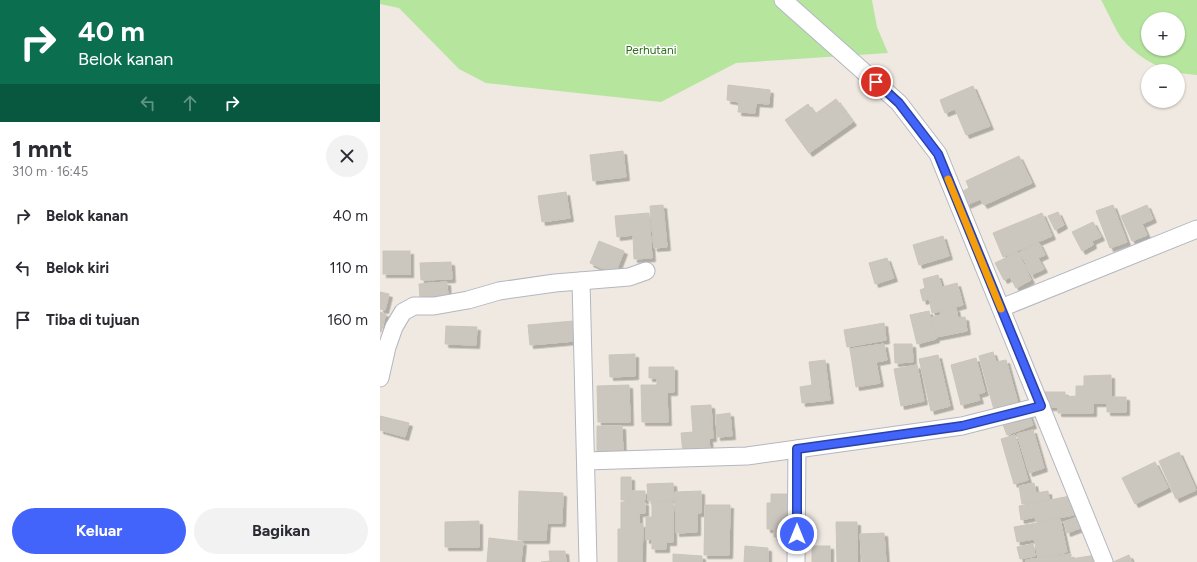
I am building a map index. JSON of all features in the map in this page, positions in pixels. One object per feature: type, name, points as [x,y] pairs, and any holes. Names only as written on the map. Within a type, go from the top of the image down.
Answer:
[{"type":"street","points":[[783,0],[899,103],[938,154],[1104,562]]},
{"type":"street","points":[[1001,308],[1197,229]]},
{"type":"street","points":[[380,378],[387,347],[394,327],[403,312],[414,306],[434,306],[468,300],[499,291],[629,277],[646,271]]},
{"type":"street","points":[[581,281],[588,562]]},
{"type":"street","points":[[586,461],[747,456],[962,426],[1041,406]]},
{"type":"street","points":[[796,562],[797,449]]},
{"type":"green space","name":"Perhutani","points":[[380,0],[872,0],[877,27],[888,53],[736,63],[661,102],[486,83],[459,69],[399,8],[380,4]]},
{"type":"green space","points":[[1101,0],[1197,0],[1197,75],[1185,74],[1185,64],[1154,64],[1142,57],[1121,38]]},
{"type":"building","points":[[728,85],[770,90],[769,104],[756,103],[755,113],[738,112],[739,102],[727,100]]},
{"type":"building","points":[[973,86],[990,126],[966,135],[955,109],[945,113],[940,100]]},
{"type":"building","points":[[836,99],[853,122],[809,153],[785,120],[808,104],[815,114]]},
{"type":"building","points":[[623,151],[626,177],[593,181],[590,155]]},
{"type":"building","points":[[1019,156],[1032,183],[984,205],[980,199],[967,205],[961,192],[969,188],[966,181]]},
{"type":"building","points":[[566,192],[570,218],[542,222],[538,196]]},
{"type":"building","points":[[663,205],[667,247],[654,248],[650,206]]},
{"type":"building","points":[[1113,205],[1127,242],[1110,248],[1096,211]]},
{"type":"building","points":[[1147,205],[1153,219],[1142,224],[1147,235],[1132,241],[1121,216]]},
{"type":"building","points":[[1058,212],[1064,225],[1055,230],[1048,216]]},
{"type":"building","points":[[649,213],[652,258],[634,259],[633,235],[617,237],[615,216]]},
{"type":"building","points":[[1042,213],[1052,236],[1003,257],[993,233]]},
{"type":"building","points":[[1093,222],[1101,237],[1092,241],[1093,245],[1082,251],[1072,232]]},
{"type":"building","points":[[943,236],[949,256],[919,265],[913,245]]},
{"type":"building","points":[[599,241],[624,251],[615,274],[590,263]]},
{"type":"building","points":[[1039,243],[1045,255],[1038,258],[1044,269],[1031,275],[1020,252]]},
{"type":"building","points":[[383,251],[410,251],[410,274],[383,274]]},
{"type":"building","points":[[1018,252],[1031,280],[1016,288],[1010,277],[1004,280],[995,263]]},
{"type":"building","points":[[887,258],[894,278],[875,284],[869,263]]},
{"type":"building","points":[[451,262],[452,279],[421,280],[420,263]]},
{"type":"building","points":[[938,275],[942,287],[957,283],[963,305],[932,313],[929,299],[923,301],[920,290],[925,288],[923,279]]},
{"type":"building","points":[[447,282],[448,297],[420,298],[419,284]]},
{"type":"building","points":[[380,292],[389,294],[385,310],[380,309]]},
{"type":"building","points":[[956,308],[958,318],[965,317],[967,331],[936,337],[932,317],[941,315],[940,312]]},
{"type":"building","points":[[929,311],[936,339],[917,344],[910,315]]},
{"type":"building","points":[[380,312],[386,314],[381,332],[380,332]]},
{"type":"building","points":[[573,321],[575,341],[530,345],[528,325]]},
{"type":"building","points":[[884,323],[886,340],[847,347],[844,330]]},
{"type":"building","points":[[446,326],[477,327],[476,345],[445,344]]},
{"type":"building","points":[[884,344],[887,360],[876,362],[880,383],[856,387],[850,349]]},
{"type":"building","points":[[894,344],[912,344],[913,362],[895,363]]},
{"type":"building","points":[[993,352],[996,362],[1006,360],[1019,407],[995,413],[979,356]]},
{"type":"building","points":[[635,354],[635,376],[610,377],[609,355]]},
{"type":"building","points":[[938,355],[950,406],[931,411],[919,359]]},
{"type":"building","points":[[976,358],[985,392],[978,394],[980,400],[961,405],[951,365]]},
{"type":"building","points":[[825,360],[830,400],[802,403],[800,387],[812,385],[809,362]]},
{"type":"building","points":[[917,365],[924,401],[901,406],[894,369]]},
{"type":"building","points":[[649,367],[674,367],[674,392],[667,392],[668,422],[642,422],[641,385],[657,385],[657,378],[649,378]]},
{"type":"building","points":[[1111,375],[1111,397],[1126,397],[1126,412],[1107,412],[1107,403],[1093,403],[1093,413],[1058,413],[1058,407],[1044,407],[1044,392],[1065,392],[1065,397],[1076,396],[1076,386],[1084,386],[1084,376]]},
{"type":"building","points":[[629,385],[630,422],[598,422],[597,386]]},
{"type":"building","points":[[711,405],[713,438],[709,438],[710,451],[683,454],[681,433],[693,432],[691,406]]},
{"type":"building","points":[[1028,412],[1033,425],[1007,435],[1002,422]]},
{"type":"building","points":[[730,413],[732,436],[717,437],[716,415]]},
{"type":"building","points":[[380,416],[409,423],[405,437],[380,430]]},
{"type":"building","points":[[597,426],[622,426],[623,455],[597,456]]},
{"type":"building","points":[[1033,430],[1044,468],[1029,473],[1017,434]]},
{"type":"building","points":[[1015,435],[1028,480],[1014,484],[1001,439]]},
{"type":"building","points":[[1179,452],[1196,490],[1176,499],[1159,461]]},
{"type":"building","points":[[1155,462],[1168,488],[1135,504],[1122,478]]},
{"type":"building","points":[[621,477],[631,477],[631,491],[645,491],[645,500],[621,500]]},
{"type":"building","points":[[673,483],[674,500],[648,501],[647,484]]},
{"type":"building","points":[[1034,483],[1036,493],[1048,491],[1049,500],[1022,504],[1019,486]]},
{"type":"building","points":[[519,491],[563,493],[562,523],[547,523],[546,540],[518,540]]},
{"type":"building","points":[[701,491],[701,513],[697,513],[697,532],[676,533],[675,492]]},
{"type":"building","points":[[771,494],[792,494],[792,528],[787,528],[787,537],[774,537],[774,529],[767,529],[767,503],[771,503]]},
{"type":"building","points":[[1070,496],[1074,515],[1036,522],[1035,517],[1021,520],[1019,506]]},
{"type":"building","points":[[621,502],[645,502],[645,513],[639,513],[639,524],[643,524],[642,562],[618,562],[618,529],[621,529]]},
{"type":"building","points":[[652,502],[673,502],[673,542],[666,542],[666,549],[652,549],[652,539],[646,540],[646,517],[652,517]]},
{"type":"building","points":[[705,505],[730,505],[729,555],[704,555]]},
{"type":"building","points":[[1080,516],[1083,527],[1067,533],[1064,522]]},
{"type":"building","points":[[1060,519],[1067,552],[1038,558],[1034,539],[1017,542],[1014,527]]},
{"type":"building","points":[[479,521],[479,547],[445,547],[445,522]]},
{"type":"building","points":[[836,522],[857,522],[857,562],[837,562]]},
{"type":"building","points":[[884,533],[886,562],[862,562],[860,534]]},
{"type":"building","points":[[489,538],[523,542],[521,562],[487,562]]},
{"type":"building","points":[[1033,544],[1035,556],[1020,559],[1017,547]]},
{"type":"building","points":[[745,546],[768,548],[768,562],[744,562]]},
{"type":"building","points":[[812,546],[830,546],[830,562],[812,562]]},
{"type":"building","points":[[549,551],[565,551],[566,562],[541,562],[550,561]]},
{"type":"building","points":[[673,554],[702,556],[702,562],[673,562]]},
{"type":"building","points":[[1071,554],[1071,559],[1096,555],[1097,562],[1026,562],[1026,560]]},
{"type":"building","points":[[1129,555],[1132,562],[1113,562]]},
{"type":"slow traffic","points":[[948,179],[1001,309]]},
{"type":"route","points":[[797,534],[797,449],[962,426],[1041,406],[938,154],[899,103],[876,82]]}]
